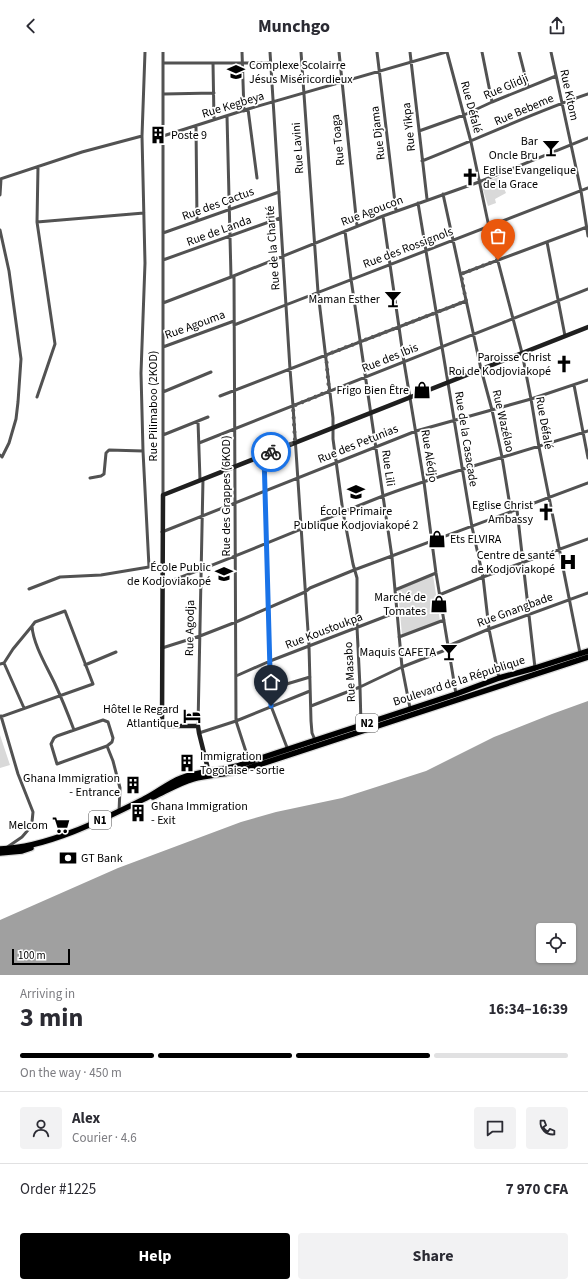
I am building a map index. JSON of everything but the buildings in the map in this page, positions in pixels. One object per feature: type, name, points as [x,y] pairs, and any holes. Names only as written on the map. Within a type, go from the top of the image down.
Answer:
[{"type":"highway","name":"Boulevard de la République","points":[[147,799],[177,780],[200,772],[231,773],[316,743],[580,657],[588,650]]},
{"type":"highway","name":"Boulevard de la République","points":[[316,743],[410,708],[457,697],[499,678],[580,657],[588,657]]},
{"type":"highway","name":"Boulevard de la République","points":[[209,773],[249,761],[289,752]]},
{"type":"highway","name":"N1","points":[[2,851],[51,840],[147,799]]},
{"type":"street","points":[[29,589],[60,577],[101,575],[149,567],[143,451],[142,374],[145,263],[142,136],[145,52]]},
{"type":"street","name":"Rue Pilimaboo (2KOD)","points":[[163,52],[162,724],[164,726],[198,726]]},
{"type":"street","points":[[242,52],[246,110],[256,178]]},
{"type":"street","name":"Rue de la Charité","points":[[270,52],[300,530],[309,646],[312,733],[316,743]]},
{"type":"street","name":"Rue Lavini","points":[[301,52],[318,292],[329,391]]},
{"type":"street","name":"Rue Toaga","points":[[339,52],[357,226]]},
{"type":"street","name":"Rue Djama","points":[[377,52],[396,211]]},
{"type":"street","name":"Rue Yikpa","points":[[410,52],[427,199]]},
{"type":"street","name":"Rue Kegbeya","points":[[163,136],[273,102],[447,52]]},
{"type":"street","name":"Rue Défalé","points":[[447,52],[464,115],[489,227],[522,353],[580,657]]},
{"type":"street","points":[[482,52],[492,102]]},
{"type":"street","points":[[520,52],[528,87]]},
{"type":"street","name":"Rue Kitom","points":[[551,52],[581,191],[588,236]]},
{"type":"street","points":[[163,63],[270,63]]},
{"type":"street","points":[[213,63],[214,120]]},
{"type":"street","name":"Rue Glidji","points":[[419,131],[464,115],[556,76]]},
{"type":"street","points":[[164,94],[214,93]]},
{"type":"street","name":"Rue Bebeme","points":[[422,161],[562,103],[588,94]]},
{"type":"street","name":"Rue des Grappes (6KOD)","points":[[227,116],[234,321],[236,720],[249,761]]},
{"type":"street","points":[[196,126],[197,221]]},
{"type":"street","points":[[0,195],[0,179],[82,152],[142,136]]},
{"type":"street","name":"Rue Agoucon","points":[[163,303],[427,199],[479,182],[588,138]]},
{"type":"street","points":[[37,397],[55,344],[37,222],[38,167]]},
{"type":"street","name":"Rue des Rossignols","points":[[234,325],[588,188]]},
{"type":"street","name":"Rue des Cactus","points":[[163,233],[279,192]]},
{"type":"street","name":"Rue Wazélao","points":[[443,194],[481,369],[492,410],[502,457],[511,512]]},
{"type":"street","name":"Rue de la Casacade","points":[[418,203],[443,346],[462,470],[483,577],[489,629],[499,678]]},
{"type":"street","points":[[37,222],[144,213]]},
{"type":"street","name":"Rue Alédjo","points":[[383,216],[404,362],[424,482],[439,595],[457,697]]},
{"type":"street","name":"Rue de Landa","points":[[163,260],[280,218]]},
{"type":"street","points":[[461,274],[587,227]]},
{"type":"street","points":[[0,230],[9,272],[21,359],[16,419],[9,443],[2,457],[0,455]]},
{"type":"street","name":"Rue Lili","points":[[345,231],[392,557],[402,667],[410,708]]},
{"type":"street","points":[[547,242],[565,336]]},
{"type":"street","name":"Rue des Ibis","points":[[199,443],[588,289]]},
{"type":"street","points":[[220,396],[466,301]]},
{"type":"street","name":"Rue Agouma","points":[[163,347],[234,321]]},
{"type":"street","points":[[163,495],[588,327]]},
{"type":"street","points":[[163,392],[211,372]]},
{"type":"street","name":"Rue des Petunias","points":[[162,532],[416,431],[531,399],[588,380]]},
{"type":"street","points":[[574,385],[588,458]]},
{"type":"street","name":"Rue Masabo","points":[[329,391],[333,418],[333,439],[343,512],[354,570],[357,578],[357,627],[361,725]]},
{"type":"street","points":[[163,434],[208,417]]},
{"type":"street","name":"Rue Agodja","points":[[198,421],[202,479],[198,726],[209,773]]},
{"type":"street","points":[[162,584],[201,570],[383,496],[502,457],[588,431]]},
{"type":"street","points":[[90,478],[104,474],[106,453],[110,450],[143,451]]},
{"type":"street","points":[[264,455],[271,706],[289,752]]},
{"type":"street","points":[[162,648],[200,636],[236,622],[305,592],[310,588],[354,570],[588,483]]},
{"type":"street","points":[[517,510],[535,668]]},
{"type":"street","points":[[439,595],[483,577],[588,539]]},
{"type":"street","points":[[395,590],[436,573]]},
{"type":"street","name":"Rue Gnangbade","points":[[311,706],[360,687],[489,629],[588,593]]},
{"type":"street","points":[[2,851],[22,837],[28,830],[32,822],[33,812],[18,774],[1,716],[60,696],[93,684],[65,611],[35,622],[2,663],[24,708]]},
{"type":"street","name":"Rue Koustoukpa","points":[[236,676],[397,612]]},
{"type":"street","points":[[400,637],[444,620]]},
{"type":"street","points":[[32,626],[32,631],[39,650],[74,730]]},
{"type":"street","points":[[85,665],[116,652]]},
{"type":"street","points":[[270,688],[310,678]]},
{"type":"street","points":[[199,734],[310,691]]},
{"type":"street","points":[[100,720],[106,720],[113,738],[112,742],[107,746],[57,764],[52,748],[52,741],[57,736],[74,730],[100,720]]},
{"type":"street","points":[[107,746],[113,761],[120,788],[119,812]]},
{"type":"shaded area","points":[[499,177],[506,193],[495,199],[496,203],[488,206],[481,183]]},
{"type":"shaded area","points":[[433,575],[440,621],[402,635],[398,590]]},
{"type":"shaded area","points":[[588,701],[588,975],[0,975],[0,920],[118,868],[241,822],[276,812],[342,798],[426,771],[494,737]]},
{"type":"shaded area","points":[[0,735],[10,765],[0,768]]},
{"type":"way so far","points":[[271,452],[295,442],[293,406],[329,391],[326,355],[466,301],[461,274],[498,260]]},
{"type":"place","name":"Complexe Scolairre Jésus Miséricordieux","points":[[236,72]]},
{"type":"place","name":"Poste 9","points":[[158,135]]},
{"type":"place","name":"Bar Oncle Bru","points":[[551,148]]},
{"type":"place","name":"Eglise Evangelique de la Grace","points":[[470,177]]},
{"type":"place","name":"Maman Esther","points":[[393,299]]},
{"type":"place","name":"Paroisse Christ Roi de Kodjoviakopé","points":[[564,364]]},
{"type":"place","name":"Frigo Bien Être","points":[[422,390]]},
{"type":"place","name":"École Primaire Publique Kodjoviakopé 2","points":[[356,492]]},
{"type":"place","name":"Eglise Christ Ambassy","points":[[546,512]]},
{"type":"place","name":"Ets ELVIRA","points":[[437,539]]},
{"type":"place","name":"Centre de santé de Kodjoviakopé","points":[[568,562]]},
{"type":"place","name":"École Public de Kodjoviakopé","points":[[224,574]]},
{"type":"place","name":"Marché de Tomates","points":[[439,604]]},
{"type":"place","name":"Maquis CAFETA","points":[[449,652]]},
{"type":"place","name":"Hôtel le Regard Atlantique","points":[[192,716]]},
{"type":"place","name":"Immigration Togolaise - sortie","points":[[187,763]]},
{"type":"place","name":"Ghana Immigration - Entrance","points":[[133,785]]},
{"type":"place","name":"Ghana Immigration - Exit","points":[[138,813]]},
{"type":"place","name":"Melcom","points":[[61,825]]},
{"type":"place","name":"GT Bank","points":[[68,858]]},
{"type":"route","points":[[271,452],[264,455],[271,706]]}]
